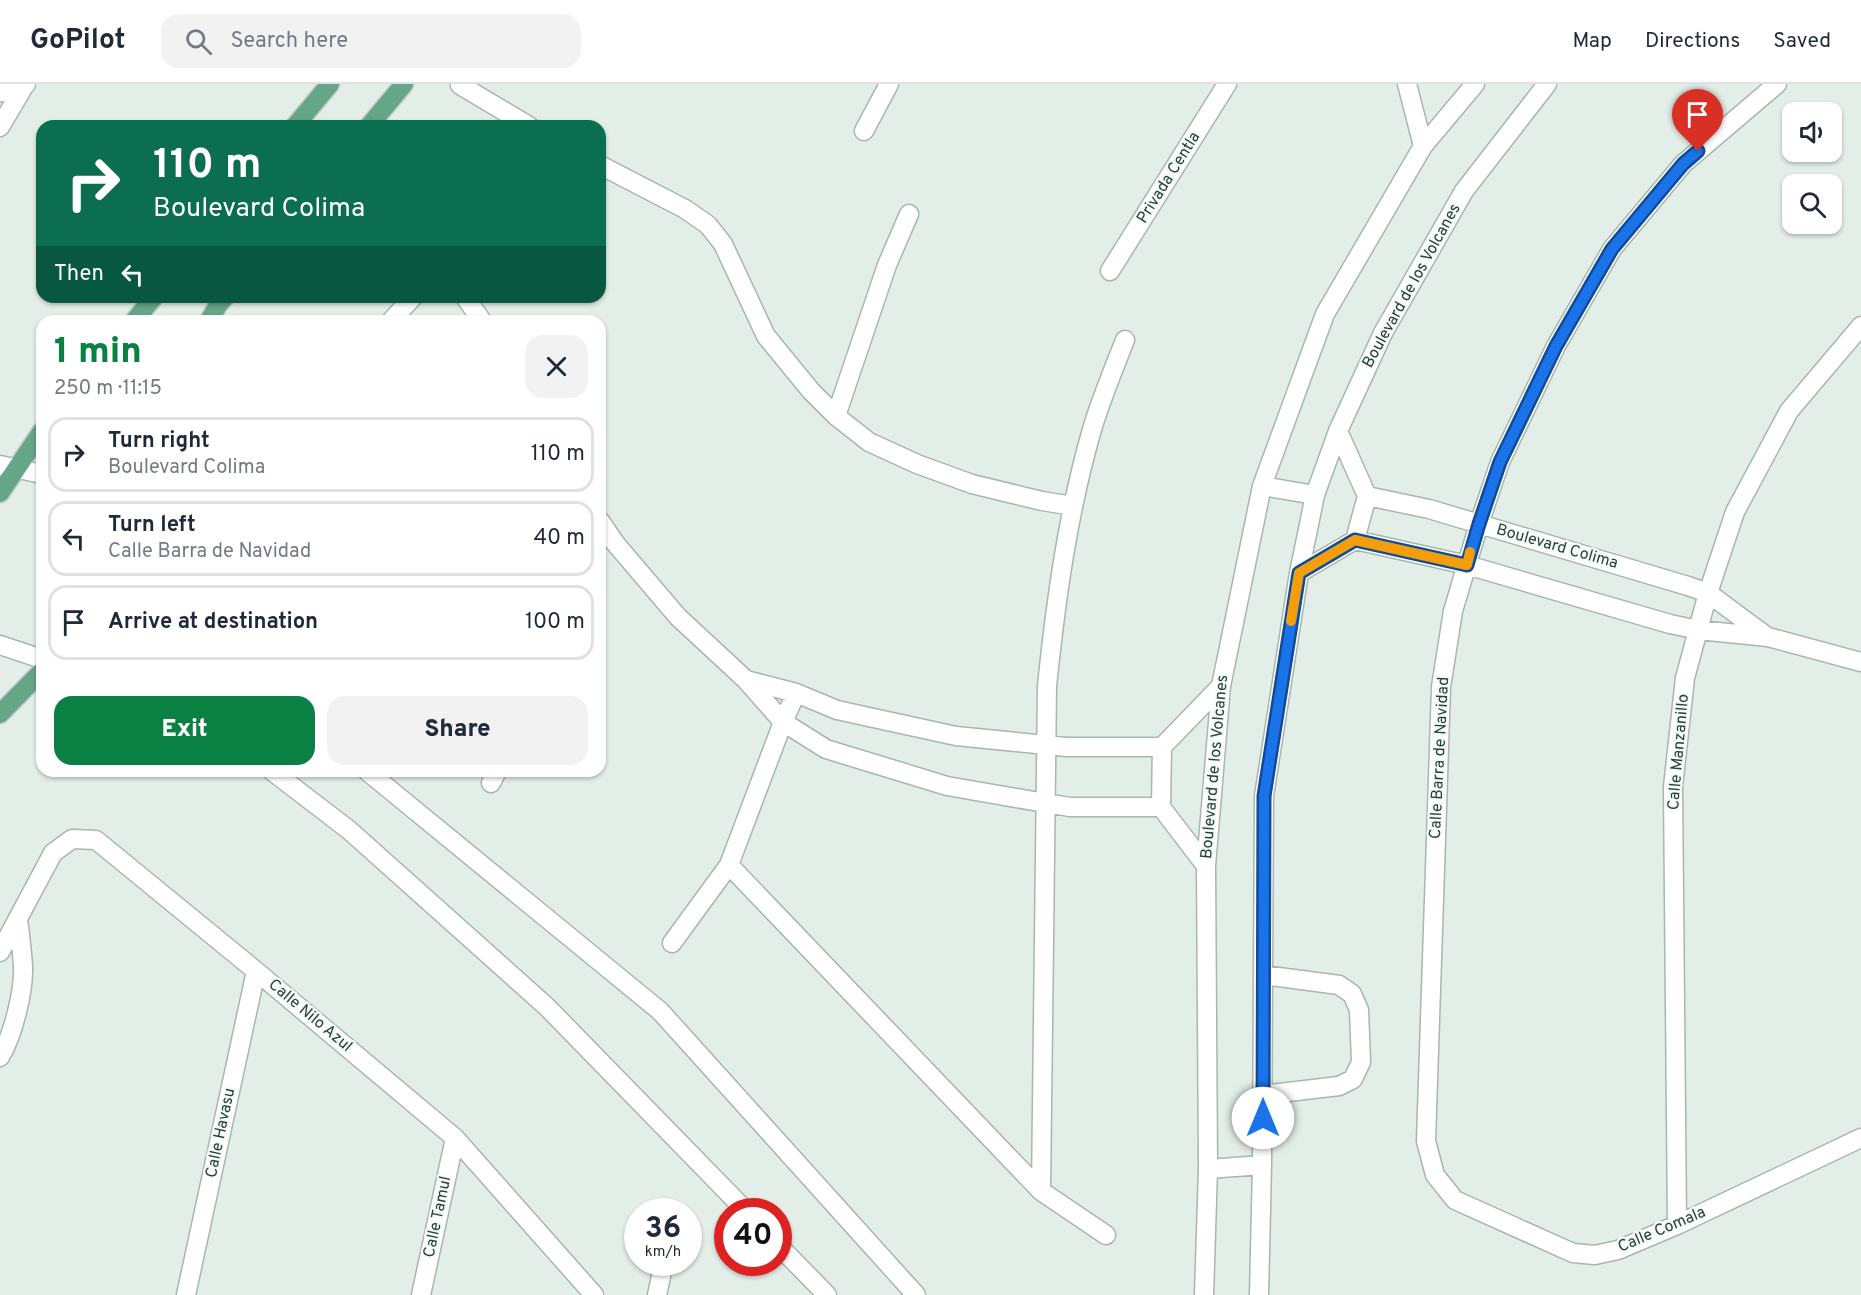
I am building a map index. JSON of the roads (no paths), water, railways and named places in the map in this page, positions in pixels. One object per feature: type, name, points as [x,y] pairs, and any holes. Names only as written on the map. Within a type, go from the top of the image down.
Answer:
[{"type":"main road","points":[[300,120],[330,84]]},
{"type":"main road","points":[[374,120],[404,84]]},
{"type":"main road","points":[[139,315],[149,303]]},
{"type":"main road","points":[[0,493],[36,440]]},
{"type":"main road","points":[[0,714],[36,677]]},
{"type":"street","points":[[864,131],[889,84]]},
{"type":"street","name":"Privada Centla","points":[[1110,271],[1227,84]]},
{"type":"street","points":[[1407,84],[1423,146]]},
{"type":"street","name":"Boulevard de los Volcanes","points":[[1204,1295],[1208,1169],[1206,866],[1221,686],[1262,486],[1325,314],[1423,146],[1475,84]]},
{"type":"street","name":"Boulevard de los Volcanes","points":[[1259,1295],[1263,1095],[1264,796],[1299,573],[1314,495],[1338,431],[1383,333],[1464,191],[1547,84]]},
{"type":"street","name":"Calle Barra de Navidad","points":[[1435,1175],[1426,1141],[1441,687],[1453,611],[1479,524],[1500,462],[1556,346],[1612,249],[1683,164],[1778,84]]},
{"type":"street","points":[[460,85],[519,120]]},
{"type":"street","points":[[0,92],[10,93],[25,86]]},
{"type":"street","points":[[0,127],[25,86]]},
{"type":"street","points":[[606,168],[685,209],[708,225],[723,244],[766,336],[811,391],[836,416],[869,442],[917,464],[972,484],[1073,506]]},
{"type":"street","points":[[836,416],[887,265],[909,214]]},
{"type":"street","points":[[396,315],[408,303]]},
{"type":"street","name":"Calle Manzanillo","points":[[1677,1225],[1673,787],[1685,678],[1708,593],[1735,512],[1789,411],[1861,326]]},
{"type":"street","points":[[1041,1191],[1047,686],[1055,610],[1073,506],[1093,425],[1125,340]]},
{"type":"street","points":[[1299,573],[1355,540],[1367,496],[1338,431]]},
{"type":"street","points":[[0,465],[36,472]]},
{"type":"street","points":[[1262,486],[1314,495]]},
{"type":"street","name":"Boulevard Colima","points":[[1367,496],[1429,509],[1708,593],[1768,638]]},
{"type":"street","name":"Boulevard Colima","points":[[1355,540],[1467,565],[1670,624],[1698,630],[1768,638],[1861,662]]},
{"type":"street","points":[[607,546],[678,617],[746,680],[783,722],[826,749],[947,786],[1045,803],[1070,807],[1161,807]]},
{"type":"street","points":[[0,645],[36,657]]},
{"type":"street","points":[[746,680],[796,693],[837,710],[956,736],[1067,747],[1162,747]]},
{"type":"street","points":[[1206,866],[1161,807],[1162,747],[1221,686]]},
{"type":"street","points":[[672,944],[729,865],[796,693]]},
{"type":"street","points":[[280,777],[349,830],[547,1007],[733,1198]]},
{"type":"street","points":[[374,777],[660,1011],[916,1295]]},
{"type":"street","name":"Calle Nilo Azul","points":[[0,952],[53,853],[72,839],[96,840],[455,1138],[594,1295]]},
{"type":"street","points":[[729,865],[1041,1191],[1106,1234]]},
{"type":"street","points":[[0,1057],[8,1045],[20,996],[23,968],[18,919]]},
{"type":"street","name":"Calle Havasu","points":[[186,1295],[256,971]]},
{"type":"street","points":[[1263,975],[1339,986],[1352,994],[1359,1010],[1360,1062],[1353,1079],[1339,1086],[1263,1095]]},
{"type":"street","name":"Calle Tamul","points":[[421,1295],[455,1138]]},
{"type":"street","name":"Calle Comala","points":[[1435,1175],[1455,1200],[1573,1253],[1595,1255],[1618,1250],[1677,1225],[1861,1138]]},
{"type":"street","points":[[1208,1169],[1262,1165]]},
{"type":"street","points":[[792,1259],[827,1295]]},
{"type":"street","points":[[657,1295],[661,1276]]}]
